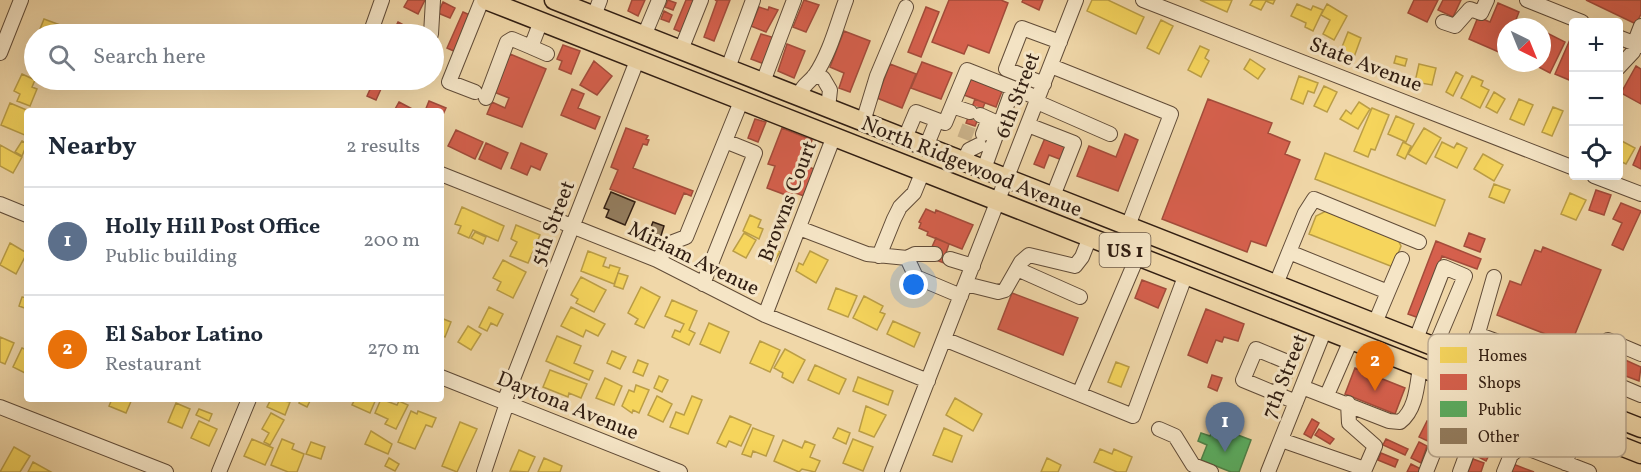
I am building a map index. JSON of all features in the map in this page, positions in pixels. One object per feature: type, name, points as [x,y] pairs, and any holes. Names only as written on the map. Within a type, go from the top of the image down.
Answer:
[{"type":"main road","name":"North Ridgewood Avenue","points":[[486,0],[1428,370]]},
{"type":"main road","name":"North Ridgewood Avenue","points":[[554,0],[597,8],[645,36],[926,147],[972,146],[984,169],[1428,344]]},
{"type":"main road","points":[[609,47],[629,44],[645,36]]},
{"type":"main road","points":[[638,58],[654,52],[681,50]]},
{"type":"main road","points":[[1325,329],[1341,322],[1371,322]]},
{"type":"main road","name":"North Ridgewood Avenue","points":[[1626,422],[1641,428]]},
{"type":"main road","name":"North Ridgewood Avenue","points":[[1626,448],[1641,454]]},
{"type":"street","points":[[1,50],[21,0]]},
{"type":"street","points":[[374,24],[382,0]]},
{"type":"street","points":[[432,24],[433,0]]},
{"type":"street","points":[[482,0],[449,82],[480,95],[507,42],[512,39],[547,54]]},
{"type":"street","points":[[645,36],[659,0]]},
{"type":"street","points":[[681,50],[701,0]]},
{"type":"street","points":[[728,68],[753,0]]},
{"type":"street","points":[[763,82],[794,0]]},
{"type":"street","points":[[798,96],[804,82],[814,76],[832,39],[846,0]]},
{"type":"street","name":"6th Street","points":[[892,472],[1076,0]]},
{"type":"street","name":"State Avenue","points":[[1143,0],[1569,166]]},
{"type":"street","points":[[1443,22],[1455,26],[1470,9],[1482,13],[1487,0]]},
{"type":"street","points":[[1527,0],[1572,18]]},
{"type":"street","points":[[863,122],[877,76],[906,7]]},
{"type":"street","points":[[531,47],[541,21]]},
{"type":"street","points":[[1623,63],[1637,45],[1641,26]]},
{"type":"street","points":[[1044,84],[1006,69],[1022,28],[1059,42]]},
{"type":"street","points":[[1623,39],[1637,45]]},
{"type":"street","name":"5th Street","points":[[484,472],[505,402],[638,58]]},
{"type":"street","points":[[1051,66],[1171,114],[1128,226]]},
{"type":"street","points":[[906,138],[916,112],[945,123],[967,70],[1013,88],[1110,134]]},
{"type":"street","points":[[814,76],[823,78],[830,90],[828,108]]},
{"type":"street","points":[[972,146],[985,118],[1013,88]]},
{"type":"street","points":[[657,260],[673,242],[686,237],[742,99]]},
{"type":"street","points":[[952,106],[985,118]]},
{"type":"street","points":[[984,169],[985,118]]},
{"type":"street","points":[[926,147],[936,120]]},
{"type":"street","points":[[1028,125],[1074,143],[1053,196]]},
{"type":"street","name":"Browns Court","points":[[765,315],[834,136]]},
{"type":"street","points":[[703,284],[755,153],[725,141]]},
{"type":"street","points":[[879,256],[900,207],[914,193],[923,171]]},
{"type":"street","name":"Miriam Avenue","points":[[444,175],[657,260],[765,315],[927,381]]},
{"type":"street","points":[[1604,180],[1641,194]]},
{"type":"street","points":[[1276,284],[1305,213],[1314,199],[1419,242]]},
{"type":"street","points":[[0,204],[24,214]]},
{"type":"street","points":[[799,228],[867,254],[907,258],[915,254],[935,254]]},
{"type":"street","points":[[907,258],[916,277],[963,290],[998,292],[1005,290],[1025,256],[1029,255],[1075,267],[1090,237]]},
{"type":"street","points":[[1290,252],[1388,292]]},
{"type":"street","points":[[1078,394],[1138,255]]},
{"type":"street","points":[[950,259],[973,266]]},
{"type":"street","points":[[1371,322],[1388,292],[1402,259]]},
{"type":"street","points":[[1416,339],[1444,267],[1465,276],[1440,334]]},
{"type":"street","points":[[1017,269],[1080,297]]},
{"type":"street","points":[[944,339],[1133,416],[1186,274]]},
{"type":"street","points":[[1477,334],[1494,277]]},
{"type":"street","points":[[1428,312],[1446,320]]},
{"type":"street","name":"7th Street","points":[[1268,472],[1325,329]]},
{"type":"street","points":[[1327,395],[1351,340]]},
{"type":"street","points":[[1626,348],[1641,354]]},
{"type":"street","points":[[1302,387],[1348,403],[1389,421],[1400,422],[1407,416],[1416,393],[1420,367]]},
{"type":"street","name":"Daytona Avenue","points":[[444,378],[505,402],[647,466],[680,472]]},
{"type":"street","points":[[1626,389],[1641,395]]},
{"type":"street","points":[[1277,394],[1296,402]]},
{"type":"street","points":[[219,472],[248,402]]},
{"type":"street","points":[[1281,440],[1365,471],[1375,446],[1349,423],[1348,403]]},
{"type":"street","points":[[0,407],[166,472]]},
{"type":"street","points":[[1159,429],[1175,436],[1193,465],[1211,472]]},
{"type":"street","points":[[1426,472],[1432,457]]},
{"type":"street","points":[[1460,472],[1466,457]]},
{"type":"street","points":[[1504,472],[1510,457]]},
{"type":"street","points":[[1550,457],[1589,472]]},
{"type":"street","points":[[1565,463],[1567,457]]},
{"type":"building: Homes","points":[[1092,0],[1108,0],[1144,17],[1136,34],[1087,11]]},
{"type":"building: Homes","points":[[1200,0],[1232,0],[1227,12]]},
{"type":"building: Homes","points":[[1253,0],[1275,0],[1273,4],[1266,1],[1261,10],[1250,5]]},
{"type":"building: Homes","points":[[1297,4],[1311,10],[1313,6],[1323,10],[1313,31],[1305,27],[1306,23],[1291,16]]},
{"type":"building: Homes","points":[[1327,4],[1347,16],[1334,40],[1323,34],[1330,20],[1321,15]]},
{"type":"building: Homes","points":[[44,19],[57,24],[42,24]]},
{"type":"building: Homes","points":[[1161,20],[1173,26],[1159,54],[1147,48]]},
{"type":"building: Homes","points":[[1348,32],[1361,38],[1354,57],[1340,52]]},
{"type":"building: Homes","points":[[1200,46],[1209,50],[1205,58],[1209,61],[1201,77],[1188,70]]},
{"type":"building: Homes","points":[[1396,56],[1407,59],[1405,66],[1394,63]]},
{"type":"building: Homes","points":[[1250,59],[1265,69],[1258,79],[1244,69]]},
{"type":"building: Homes","points":[[1419,64],[1436,68],[1432,85],[1415,82]]},
{"type":"building: Homes","points":[[1456,72],[1463,76],[1453,96],[1446,92]]},
{"type":"building: Homes","points":[[22,74],[24,75],[24,90],[37,90],[30,106],[17,101],[20,94],[14,91]]},
{"type":"building: Homes","points":[[1299,76],[1318,83],[1314,93],[1308,91],[1303,104],[1291,99]]},
{"type":"building: Homes","points":[[1472,76],[1483,81],[1481,86],[1489,90],[1480,108],[1461,98]]},
{"type":"building: Homes","points":[[1324,86],[1337,92],[1327,112],[1314,106]]},
{"type":"building: Homes","points":[[1494,92],[1505,99],[1497,113],[1486,107]]},
{"type":"building: Homes","points":[[1519,99],[1533,105],[1524,125],[1510,119]]},
{"type":"building: Homes","points":[[1359,102],[1370,109],[1358,129],[1340,119],[1346,110],[1351,114]]},
{"type":"building: Homes","points":[[10,103],[24,109],[24,135],[1,125]]},
{"type":"building: Homes","points":[[1553,107],[1563,111],[1552,136],[1542,132]]},
{"type":"building: Homes","points":[[1372,108],[1389,115],[1375,150],[1371,149],[1368,157],[1354,151]]},
{"type":"building: Homes","points":[[1396,116],[1414,124],[1406,142],[1388,134]]},
{"type":"building: Homes","points":[[1424,128],[1441,138],[1426,164],[1408,154]]},
{"type":"building: Homes","points":[[22,141],[24,142],[22,156],[15,152]]},
{"type":"building: Homes","points":[[1403,142],[1411,146],[1405,159],[1397,155]]},
{"type":"building: Homes","points":[[1442,142],[1454,148],[1457,143],[1467,148],[1457,168],[1435,157]]},
{"type":"building: Homes","points":[[1623,142],[1635,148],[1626,164],[1623,162]]},
{"type":"building: Homes","points":[[0,145],[22,157],[13,173],[0,166]]},
{"type":"building: Homes","points":[[1325,153],[1445,200],[1435,226],[1315,179]]},
{"type":"building: Homes","points":[[1483,154],[1503,165],[1494,181],[1474,169]]},
{"type":"building: Homes","points":[[1494,184],[1510,190],[1504,203],[1489,197]]},
{"type":"building: Homes","points":[[1570,193],[1586,200],[1576,220],[1561,214]]},
{"type":"building: Homes","points":[[462,207],[504,226],[498,241],[473,230],[469,238],[458,233],[461,226],[455,224]]},
{"type":"building: Homes","points":[[1326,211],[1398,240],[1401,246],[1393,267],[1309,234],[1316,216]]},
{"type":"building: Homes","points":[[750,215],[761,220],[758,227],[763,229],[759,239],[743,231]]},
{"type":"building: Homes","points":[[516,225],[540,235],[528,263],[510,256],[517,242],[511,239]]},
{"type":"building: Homes","points":[[475,232],[486,237],[483,244],[471,238]]},
{"type":"building: Homes","points":[[744,233],[756,240],[746,258],[733,251]]},
{"type":"building: Homes","points":[[10,243],[24,251],[24,259],[16,274],[0,265]]},
{"type":"building: Homes","points":[[768,244],[780,252],[774,262],[761,255]]},
{"type":"building: Homes","points":[[588,251],[606,258],[603,266],[609,268],[610,265],[620,268],[614,284],[581,271]]},
{"type":"building: Homes","points":[[810,251],[828,260],[816,283],[796,271],[799,263],[803,265]]},
{"type":"building: Homes","points":[[503,260],[526,272],[513,298],[497,290],[501,282],[493,278]]},
{"type":"building: Homes","points":[[618,273],[628,276],[623,289],[614,286]]},
{"type":"building: Homes","points":[[581,277],[606,290],[594,312],[576,303],[578,299],[571,295]]},
{"type":"building: Homes","points":[[641,287],[660,297],[644,328],[635,324],[638,319],[628,313]]},
{"type":"building: Homes","points":[[836,288],[857,296],[848,317],[828,309]]},
{"type":"building: Homes","points":[[864,296],[883,306],[880,312],[885,314],[877,330],[853,318]]},
{"type":"building: Homes","points":[[22,297],[24,297],[24,308],[19,306]]},
{"type":"building: Homes","points":[[672,300],[697,311],[689,330],[695,333],[689,345],[672,337],[675,330],[680,332],[684,324],[665,316]]},
{"type":"building: Homes","points":[[489,307],[503,314],[497,326],[491,323],[487,331],[479,327]]},
{"type":"building: Homes","points":[[571,307],[605,324],[598,336],[586,330],[583,337],[561,326]]},
{"type":"building: Homes","points":[[444,319],[451,322],[444,336]]},
{"type":"building: Homes","points":[[893,321],[920,333],[914,347],[887,334]]},
{"type":"building: Homes","points":[[709,323],[729,332],[720,353],[700,344]]},
{"type":"building: Homes","points":[[468,326],[481,334],[471,350],[458,342]]},
{"type":"building: Homes","points":[[557,336],[581,346],[574,363],[593,371],[589,380],[546,361]]},
{"type":"building: Homes","points":[[0,337],[14,343],[5,364],[0,362]]},
{"type":"building: Homes","points":[[760,341],[780,350],[770,372],[750,363]]},
{"type":"building: Homes","points":[[22,348],[24,349],[24,372],[13,367]]},
{"type":"building: Homes","points":[[785,349],[805,360],[793,383],[782,377],[783,373],[774,368]]},
{"type":"building: Homes","points":[[612,351],[626,357],[620,369],[607,363]]},
{"type":"building: Homes","points":[[638,360],[648,364],[643,376],[633,372]]},
{"type":"building: Homes","points":[[1116,362],[1129,367],[1121,387],[1108,382]]},
{"type":"building: Homes","points":[[815,365],[846,379],[839,394],[808,380]]},
{"type":"building: Homes","points":[[550,370],[587,384],[581,398],[569,393],[568,397],[543,387]]},
{"type":"building: Homes","points":[[659,376],[668,380],[662,392],[654,388]]},
{"type":"building: Homes","points":[[858,377],[893,391],[888,405],[853,391]]},
{"type":"building: Homes","points":[[605,378],[622,386],[614,405],[596,398]]},
{"type":"building: Homes","points":[[636,385],[649,390],[639,413],[633,410],[632,413],[622,406],[629,390],[634,392]]},
{"type":"building: Homes","points":[[657,396],[672,404],[663,422],[648,415]]},
{"type":"building: Homes","points":[[692,396],[702,400],[688,434],[670,427],[676,412],[684,415]]},
{"type":"building: Homes","points":[[955,398],[982,414],[973,431],[946,415]]},
{"type":"building: Homes","points":[[111,402],[131,402],[126,413],[109,406]]},
{"type":"building: Homes","points":[[270,402],[290,402],[285,415],[267,407]]},
{"type":"building: Homes","points":[[299,402],[310,402],[307,407]]},
{"type":"building: Homes","points":[[354,402],[375,402],[370,413],[352,405]]},
{"type":"building: Homes","points":[[380,402],[397,405],[401,402],[408,405],[396,429],[385,424],[388,419],[375,413]]},
{"type":"building: Homes","points":[[176,403],[190,409],[182,428],[168,422]]},
{"type":"building: Homes","points":[[866,406],[886,415],[874,437],[859,431]]},
{"type":"building: Homes","points":[[199,409],[212,414],[209,421],[196,415]]},
{"type":"building: Homes","points":[[411,411],[417,414],[418,411],[436,418],[432,427],[426,425],[415,449],[398,442]]},
{"type":"building: Homes","points":[[271,413],[284,420],[270,445],[264,442],[269,433],[262,429]]},
{"type":"building: Homes","points":[[730,416],[751,425],[741,446],[729,441],[726,447],[717,443]]},
{"type":"building: Homes","points":[[199,421],[217,429],[209,446],[191,438]]},
{"type":"building: Homes","points":[[460,422],[477,429],[457,472],[442,466]]},
{"type":"building: Homes","points":[[753,428],[774,436],[766,456],[753,451],[751,457],[742,454]]},
{"type":"building: Homes","points":[[838,428],[850,433],[846,444],[833,438]]},
{"type":"building: Homes","points":[[944,428],[962,436],[952,462],[933,455]]},
{"type":"building: Homes","points":[[371,431],[392,444],[388,454],[365,444]]},
{"type":"building: Homes","points":[[252,439],[273,448],[265,465],[244,456]]},
{"type":"building: Homes","points":[[282,439],[294,444],[292,449],[304,454],[297,472],[288,472],[271,465]]},
{"type":"building: Homes","points":[[853,439],[873,447],[863,471],[843,463]]},
{"type":"building: Homes","points":[[783,440],[802,448],[805,441],[815,445],[810,457],[820,461],[815,472],[802,469],[799,472],[774,461]]},
{"type":"building: Homes","points":[[311,442],[325,447],[321,459],[306,454]]},
{"type":"building: Homes","points":[[14,447],[30,456],[20,472],[0,472]]},
{"type":"building: Homes","points":[[1100,449],[1112,454],[1114,449],[1132,457],[1126,472],[1117,472],[1094,462]]},
{"type":"building: Homes","points":[[519,450],[535,457],[528,472],[510,471]]},
{"type":"building: Homes","points":[[389,458],[399,464],[395,471],[385,466]]},
{"type":"building: Homes","points":[[544,458],[562,466],[560,472],[538,472]]},
{"type":"building: Homes","points":[[1047,458],[1061,465],[1058,472],[1041,472]]},
{"type":"building: Homes","points":[[33,462],[51,472],[28,472]]},
{"type":"building: Shops","points":[[408,0],[425,0],[418,14],[404,7]]},
{"type":"building: Shops","points":[[632,0],[645,0],[638,16],[628,11]]},
{"type":"building: Shops","points":[[668,0],[676,3],[673,10],[665,7]]},
{"type":"building: Shops","points":[[686,0],[698,0],[683,33],[674,29]]},
{"type":"building: Shops","points":[[715,0],[730,0],[714,41],[704,37],[717,1]]},
{"type":"building: Shops","points":[[804,0],[819,5],[806,32],[793,27]]},
{"type":"building: Shops","points":[[949,0],[1001,0],[1008,3],[989,53],[968,45],[964,54],[932,42]]},
{"type":"building: Shops","points":[[1023,0],[1043,0],[1039,10],[1022,2]]},
{"type":"building: Shops","points":[[1414,0],[1438,0],[1427,22],[1408,13]]},
{"type":"building: Shops","points":[[1443,0],[1461,0],[1453,17],[1438,10]]},
{"type":"building: Shops","points":[[1586,0],[1641,0],[1641,14],[1636,24]]},
{"type":"building: Shops","points":[[443,2],[455,8],[450,18],[438,13]]},
{"type":"building: Shops","points":[[1498,3],[1519,12],[1517,18],[1497,18],[1497,51],[1469,39],[1478,17],[1490,22]]},
{"type":"building: Shops","points":[[759,7],[778,10],[766,32],[751,26]]},
{"type":"building: Shops","points":[[926,7],[939,12],[921,57],[908,52]]},
{"type":"building: Shops","points":[[664,11],[672,15],[669,22],[661,19]]},
{"type":"building: Shops","points":[[463,12],[472,16],[456,52],[447,48]]},
{"type":"building: Shops","points":[[844,31],[870,41],[850,92],[839,88],[844,73],[830,67]]},
{"type":"building: Shops","points":[[761,34],[775,38],[767,65],[751,59]]},
{"type":"building: Shops","points":[[1551,35],[1565,42],[1551,71]]},
{"type":"building: Shops","points":[[1569,42],[1569,80],[1555,74]]},
{"type":"building: Shops","points":[[787,44],[805,51],[794,78],[778,71]]},
{"type":"building: Shops","points":[[563,45],[580,51],[571,74],[559,69],[562,61],[557,59]]},
{"type":"building: Shops","points":[[510,54],[546,69],[522,127],[487,114],[492,102],[505,108],[509,98],[494,92]]},
{"type":"building: Shops","points":[[594,61],[612,76],[597,95],[580,85]]},
{"type":"building: Shops","points":[[922,62],[952,73],[941,99],[911,88]]},
{"type":"building: Shops","points":[[890,64],[916,74],[902,108],[877,98]]},
{"type":"building: Shops","points":[[1636,66],[1641,69],[1641,104],[1623,94],[1623,89]]},
{"type":"building: Shops","points":[[972,74],[1004,86],[996,107],[964,95]]},
{"type":"building: Shops","points":[[572,89],[584,94],[578,108],[600,117],[595,129],[561,115]]},
{"type":"building: Shops","points":[[370,90],[381,90],[376,100],[367,96]]},
{"type":"building: Shops","points":[[975,99],[985,103],[975,126],[966,123]]},
{"type":"building: Shops","points":[[1208,99],[1272,123],[1268,133],[1290,142],[1285,154],[1300,160],[1266,246],[1251,241],[1247,252],[1162,219]]},
{"type":"building: Shops","points":[[429,101],[446,108],[444,112],[444,108],[426,108]]},
{"type":"building: Shops","points":[[399,102],[410,108],[396,108]]},
{"type":"building: Shops","points":[[755,119],[766,122],[758,142],[748,138]]},
{"type":"building: Shops","points":[[626,128],[648,136],[646,139],[649,140],[647,145],[643,144],[633,168],[693,191],[691,196],[684,193],[675,214],[610,189],[618,170],[611,167]]},
{"type":"building: Shops","points":[[782,128],[812,140],[803,165],[814,169],[804,196],[793,192],[791,197],[767,188],[775,166],[768,164]]},
{"type":"building: Shops","points":[[456,130],[483,142],[475,159],[448,146]]},
{"type":"building: Shops","points":[[1125,134],[1138,140],[1118,191],[1077,176],[1089,146],[1116,157]]},
{"type":"building: Shops","points":[[1045,138],[1067,147],[1062,160],[1049,155],[1044,168],[1034,164]]},
{"type":"building: Shops","points":[[486,143],[508,153],[501,169],[479,159]]},
{"type":"building: Shops","points":[[521,143],[547,154],[540,170],[531,166],[527,175],[511,168]]},
{"type":"building: Shops","points":[[1641,146],[1641,169],[1633,165]]},
{"type":"building: Shops","points":[[1596,190],[1611,195],[1604,215],[1589,210]]},
{"type":"building: Shops","points":[[1621,203],[1641,211],[1623,250],[1612,245],[1622,223],[1613,219]]},
{"type":"building: Shops","points":[[926,209],[935,213],[936,210],[973,225],[962,249],[927,235],[928,232],[919,228],[921,223],[919,222]]},
{"type":"building: Shops","points":[[1469,233],[1485,239],[1480,252],[1464,246]]},
{"type":"building: Shops","points":[[936,238],[949,244],[946,253],[951,255],[947,264],[933,259],[931,249]]},
{"type":"building: Shops","points":[[1436,241],[1481,259],[1477,269],[1442,256],[1419,318],[1408,314]]},
{"type":"building: Shops","points":[[1543,247],[1601,270],[1575,334],[1545,334],[1497,315],[1510,281],[1521,285],[1535,250],[1541,252]]},
{"type":"building: Shops","points":[[1142,280],[1166,289],[1158,308],[1135,298]]},
{"type":"building: Shops","points":[[1012,293],[1078,318],[1063,355],[998,329]]},
{"type":"building: Shops","points":[[1206,309],[1244,324],[1238,341],[1224,337],[1222,342],[1216,340],[1207,363],[1188,355]]},
{"type":"building: Shops","points":[[1626,360],[1641,367],[1639,381],[1626,376]]},
{"type":"building: Shops","points":[[1355,368],[1405,388],[1395,414],[1345,394]]},
{"type":"building: Shops","points":[[1212,375],[1222,378],[1217,391],[1208,387]]},
{"type":"building: Shops","points":[[1312,419],[1319,423],[1311,438],[1304,434]]},
{"type":"building: Shops","points":[[1427,421],[1428,422],[1428,441],[1419,437]]},
{"type":"building: Shops","points":[[1319,429],[1334,439],[1330,444],[1315,435]]},
{"type":"building: Shops","points":[[1386,439],[1408,449],[1405,455],[1383,445]]},
{"type":"building: Shops","points":[[1419,442],[1427,446],[1421,463],[1411,458]]},
{"type":"building: Shops","points":[[1381,453],[1398,460],[1395,467],[1378,460]]},
{"type":"building: Shops","points":[[1473,459],[1484,463],[1481,472],[1468,472]]},
{"type":"building: Shops","points":[[1411,464],[1423,470],[1422,472],[1407,472]]},
{"type":"building: Shops","points":[[1513,464],[1534,472],[1510,472]]},
{"type":"building: Public","points":[[1214,426],[1251,440],[1239,472],[1231,472],[1201,460],[1207,445],[1198,441],[1201,433],[1210,436]]},
{"type":"building: Other","points":[[611,192],[635,202],[625,225],[606,217],[609,210],[604,208]]},
{"type":"building: Other","points":[[653,222],[664,226],[660,239],[648,234]]},
{"type":"tunnel","points":[[964,139],[974,113],[980,115]]},
{"type":"place","name":"El Sabor Latino","points":[[1375,391]]},
{"type":"place","name":"Holly Hill Post Office","points":[[1225,452]]}]
